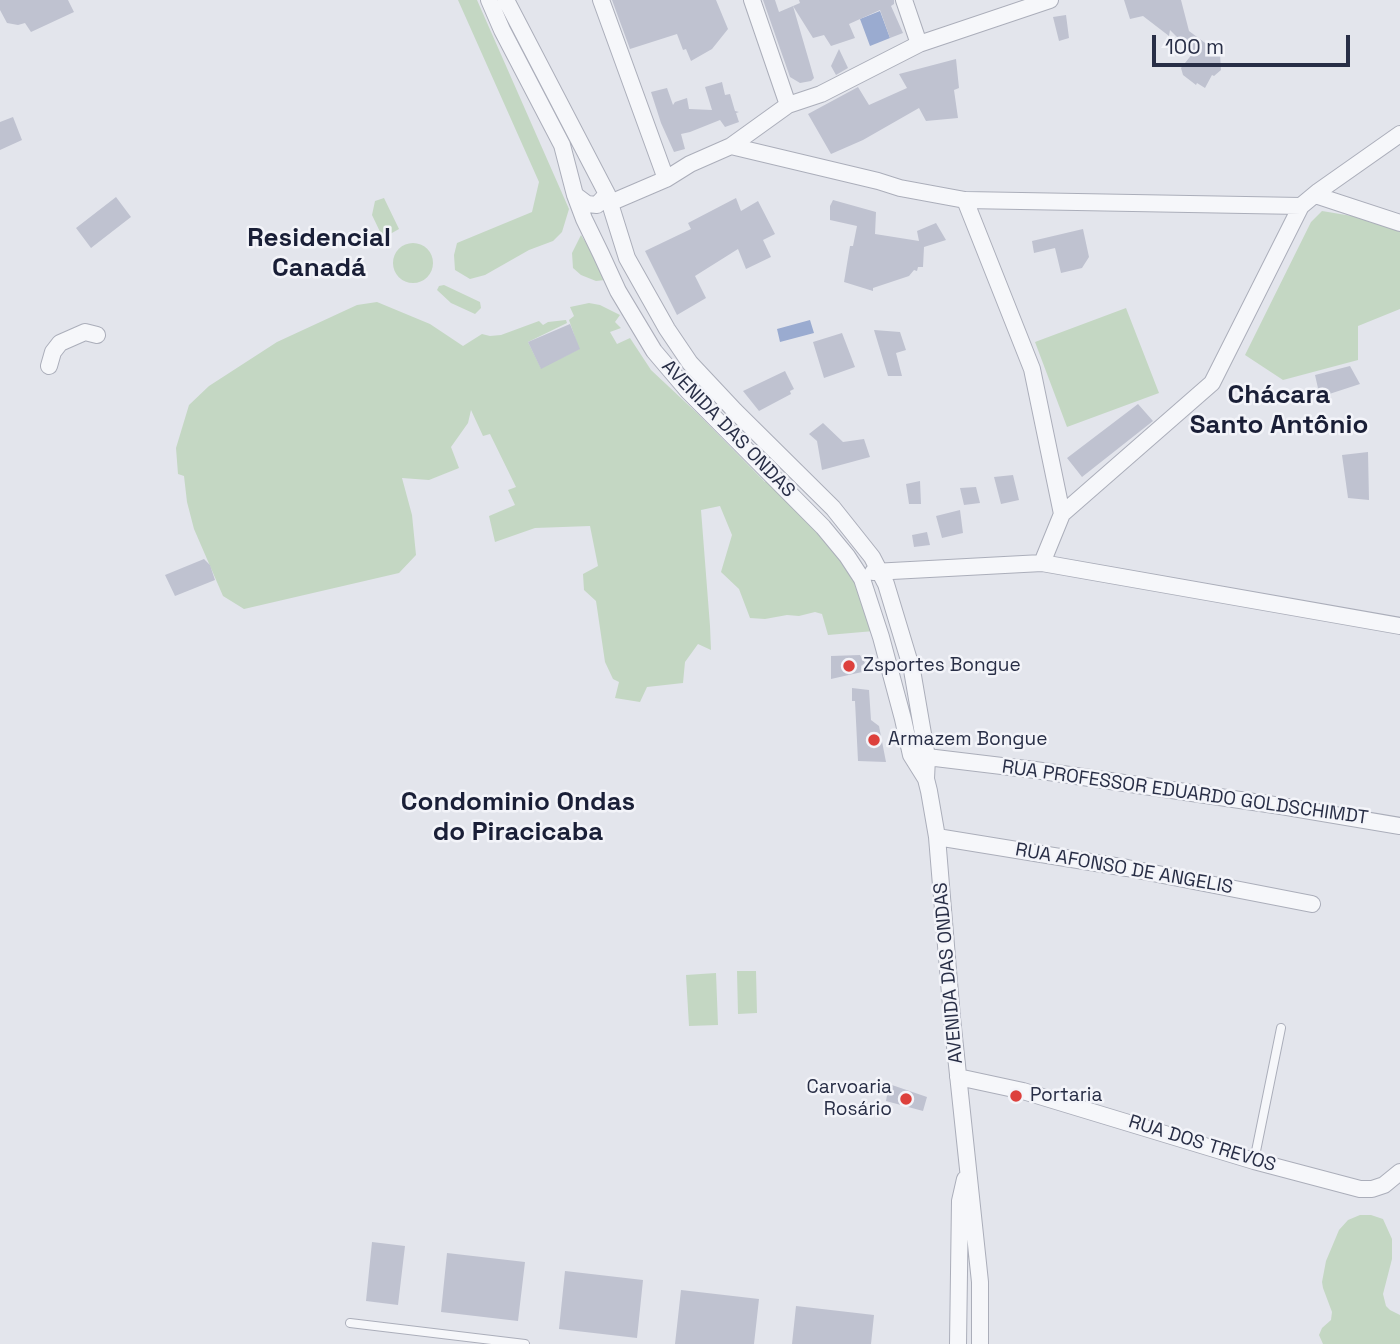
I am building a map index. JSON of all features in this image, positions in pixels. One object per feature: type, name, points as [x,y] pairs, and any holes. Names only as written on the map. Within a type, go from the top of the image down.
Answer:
[{"type":"street","name":"AVENIDA DAS ONDAS","points":[[489,0],[562,145],[584,219],[618,291],[654,351],[688,391],[823,527],[862,579],[873,610],[911,755],[926,779]]},
{"type":"street","name":"AVENIDA DAS ONDAS","points":[[506,0],[609,198],[627,258],[667,329],[690,363],[833,508],[872,557],[886,584],[912,670],[927,757],[926,779],[937,837],[958,1077],[980,1282],[978,1344]]},
{"type":"street","points":[[601,0],[666,178]]},
{"type":"street","points":[[752,0],[788,105]]},
{"type":"street","points":[[904,0],[919,44]]},
{"type":"street","points":[[575,195],[587,204],[597,205],[609,198],[666,178],[731,146],[788,105],[821,94],[919,44],[1050,0]]},
{"type":"street","points":[[1042,563],[1062,514],[1212,383],[1301,206],[1400,134]]},
{"type":"street","points":[[731,146],[900,188],[965,200],[1301,206]]},
{"type":"street","points":[[1315,195],[1400,223]]},
{"type":"street","points":[[965,200],[1032,369],[1062,514]]},
{"type":"street","points":[[584,219],[597,234],[603,232],[613,238],[620,254],[636,274]]},
{"type":"street","points":[[49,366],[53,352],[60,343],[85,332],[97,335]]},
{"type":"street","points":[[856,570],[880,573],[1042,563],[1400,626]]},
{"type":"street","points":[[894,687],[914,686]]},
{"type":"street","points":[[901,711],[918,709]]},
{"type":"street","name":"RUA PROFESSOR EDUARDO GOLDSCHIMDT","points":[[927,757],[1049,772],[1400,825]]},
{"type":"street","name":"RUA AFONSO DE ANGELIS","points":[[937,837],[1127,868],[1312,904]]},
{"type":"street","name":"RUA DOS TREVOS","points":[[958,1077],[1023,1091],[1254,1161],[1360,1189],[1384,1185],[1400,1172]]},
{"type":"street","name":"AVENIDA DAS ONDAS","points":[[958,1344],[960,1201],[969,1167]]},
{"type":"street","points":[[960,1201],[967,1217],[972,1270],[980,1282]]},
{"type":"street","points":[[959,1304],[972,1311],[978,1344]]},
{"type":"lane","points":[[1254,1161],[1281,1028]]},
{"type":"lane","points":[[350,1323],[525,1344]]},
{"type":"green space","points":[[458,0],[477,0],[569,209],[562,232],[553,241],[529,250],[485,275],[470,279],[455,270],[454,255],[457,243],[532,212],[539,182]]},
{"type":"green space","points":[[384,198],[399,229],[383,238],[372,215],[375,201]]},
{"type":"green space","points":[[1322,211],[1400,224],[1400,309],[1358,326],[1358,360],[1283,380],[1245,355],[1311,222]]},
{"type":"green space","points":[[581,235],[605,280],[596,281],[581,275],[573,268],[572,253]]},
{"type":"green space","points":[[413,243],[421,244],[427,249],[432,255],[432,271],[427,277],[421,282],[413,283],[405,282],[399,277],[394,271],[393,263],[394,255],[399,249],[405,244]]},
{"type":"green space","points":[[444,285],[480,302],[481,308],[475,314],[451,303],[437,290]]},
{"type":"green space","points":[[377,302],[430,324],[463,346],[482,334],[501,335],[539,321],[543,325],[566,320],[567,323],[528,342],[541,368],[579,349],[569,320],[574,316],[570,307],[589,303],[600,305],[620,315],[615,322],[621,328],[610,332],[617,344],[630,338],[651,370],[765,482],[772,480],[818,530],[856,581],[874,631],[828,635],[822,614],[815,612],[799,616],[750,618],[739,589],[721,572],[732,535],[720,506],[701,510],[711,650],[698,644],[685,662],[683,683],[647,687],[640,702],[615,698],[619,682],[613,679],[605,662],[596,601],[584,590],[583,574],[598,566],[590,526],[535,528],[495,542],[489,516],[515,505],[508,490],[516,487],[490,434],[483,436],[471,410],[468,423],[451,447],[459,468],[429,480],[402,478],[412,515],[416,555],[399,573],[244,609],[223,596],[194,529],[184,476],[178,474],[176,448],[189,405],[209,386],[277,342],[357,305]]},
{"type":"green space","points":[[1126,308],[1159,393],[1067,427],[1035,342]]},
{"type":"green space","points":[[737,971],[756,971],[757,1013],[738,1014]]},
{"type":"green space","points":[[716,973],[718,1025],[689,1026],[686,975]]},
{"type":"green space","points":[[1360,1215],[1383,1219],[1392,1239],[1392,1259],[1383,1294],[1386,1306],[1400,1315],[1400,1344],[1323,1344],[1319,1335],[1331,1320],[1332,1312],[1322,1282],[1326,1261],[1339,1230],[1348,1220]]},
{"type":"water","points":[[880,11],[890,38],[870,46],[860,19]]},
{"type":"water","points":[[810,320],[814,333],[780,342],[777,329]]},
{"type":"building","points":[[0,0],[68,0],[74,12],[31,32],[25,23],[7,23],[0,10]]},
{"type":"building","points":[[612,0],[716,0],[728,29],[712,49],[691,61],[677,34],[630,49]]},
{"type":"building","points":[[763,0],[775,0],[779,12],[793,6],[814,78],[811,81],[800,83],[790,77]]},
{"type":"building","points":[[799,0],[894,0],[891,6],[903,33],[890,38],[880,10],[849,24],[855,38],[831,46],[824,35],[813,38],[793,6],[800,3]]},
{"type":"building","points":[[1124,0],[1181,0],[1189,31],[1220,54],[1221,70],[1212,75],[1205,88],[1197,83],[1196,85],[1183,75],[1181,68],[1193,53],[1170,30],[1169,36],[1143,16],[1130,19]]},
{"type":"building","points":[[1066,15],[1069,38],[1059,41],[1053,17]]},
{"type":"building","points":[[839,49],[848,68],[836,75],[831,66]]},
{"type":"building","points":[[956,59],[959,88],[954,90],[958,118],[926,121],[919,108],[863,140],[831,154],[808,114],[858,87],[869,105],[907,88],[899,74]]},
{"type":"building","points":[[722,82],[725,95],[730,94],[735,111],[739,112],[736,113],[739,122],[725,127],[720,120],[681,134],[685,149],[674,152],[651,92],[667,88],[673,105],[687,98],[689,109],[712,110],[705,87]]},
{"type":"building","points":[[13,117],[22,140],[0,150],[0,122]]},
{"type":"building","points":[[116,197],[131,217],[91,248],[76,228]]},
{"type":"building","points":[[736,198],[741,211],[758,201],[775,234],[763,240],[771,257],[746,269],[738,249],[695,276],[706,298],[677,315],[645,251],[691,229],[688,223]]},
{"type":"building","points":[[833,200],[876,212],[875,234],[919,241],[917,231],[936,223],[946,240],[924,247],[923,267],[918,267],[917,271],[914,270],[909,276],[873,288],[873,291],[844,282],[850,246],[853,246],[857,226],[830,220]]},
{"type":"building","points":[[1083,229],[1089,257],[1082,268],[1061,273],[1055,248],[1034,253],[1032,241]]},
{"type":"building","points":[[570,324],[580,349],[541,369],[528,342]]},
{"type":"building","points":[[874,330],[900,332],[906,350],[896,353],[902,376],[888,376]]},
{"type":"building","points":[[842,333],[855,367],[824,378],[813,342]]},
{"type":"building","points":[[1350,366],[1360,384],[1320,397],[1315,375]]},
{"type":"building","points":[[785,371],[794,389],[790,391],[791,394],[759,411],[743,391]]},
{"type":"building","points":[[1138,404],[1153,421],[1082,477],[1067,458]]},
{"type":"building","points":[[823,423],[843,442],[864,439],[870,457],[822,470],[817,441],[809,434]]},
{"type":"building","points":[[1368,452],[1369,500],[1348,498],[1342,455]]},
{"type":"building","points":[[1013,475],[1019,500],[1001,504],[994,477]]},
{"type":"building","points":[[920,481],[921,504],[909,504],[906,484]]},
{"type":"building","points":[[976,487],[980,503],[964,505],[960,488]]},
{"type":"building","points":[[960,510],[963,533],[942,538],[936,516]]},
{"type":"building","points":[[927,532],[930,545],[914,547],[912,535]]},
{"type":"building","points":[[204,559],[210,565],[215,580],[175,596],[165,575]]},
{"type":"building","points":[[860,655],[865,663],[861,666],[862,672],[831,679],[831,656]]},
{"type":"building","points":[[852,688],[869,690],[871,720],[879,726],[886,762],[858,761]]},
{"type":"building","name":"Carvoaria Rosário","points":[[889,1084],[927,1097],[923,1111],[886,1101]]},
{"type":"building","points":[[372,1242],[405,1246],[398,1305],[366,1301]]},
{"type":"building","points":[[447,1253],[525,1262],[518,1321],[441,1312]]},
{"type":"building","points":[[565,1271],[643,1280],[637,1338],[559,1329]]},
{"type":"building","points":[[681,1290],[759,1299],[754,1344],[675,1344]]},
{"type":"building","points":[[796,1306],[874,1315],[871,1344],[792,1344]]},
{"type":"place","name":"Zsportes Bongue","points":[[849,666]]},
{"type":"place","name":"Armazem Bongue","points":[[874,740]]},
{"type":"place","name":"Portaria","points":[[1016,1096]]},
{"type":"place","name":"Carvoaria Rosário","points":[[906,1099]]},
{"type":"district","name":"Residencial Canadá","points":[[319,254]]},
{"type":"district","name":"Chácara Santo Antônio","points":[[1279,411]]},
{"type":"district","name":"Condominio Ondas do Piracicaba","points":[[518,818]]}]
